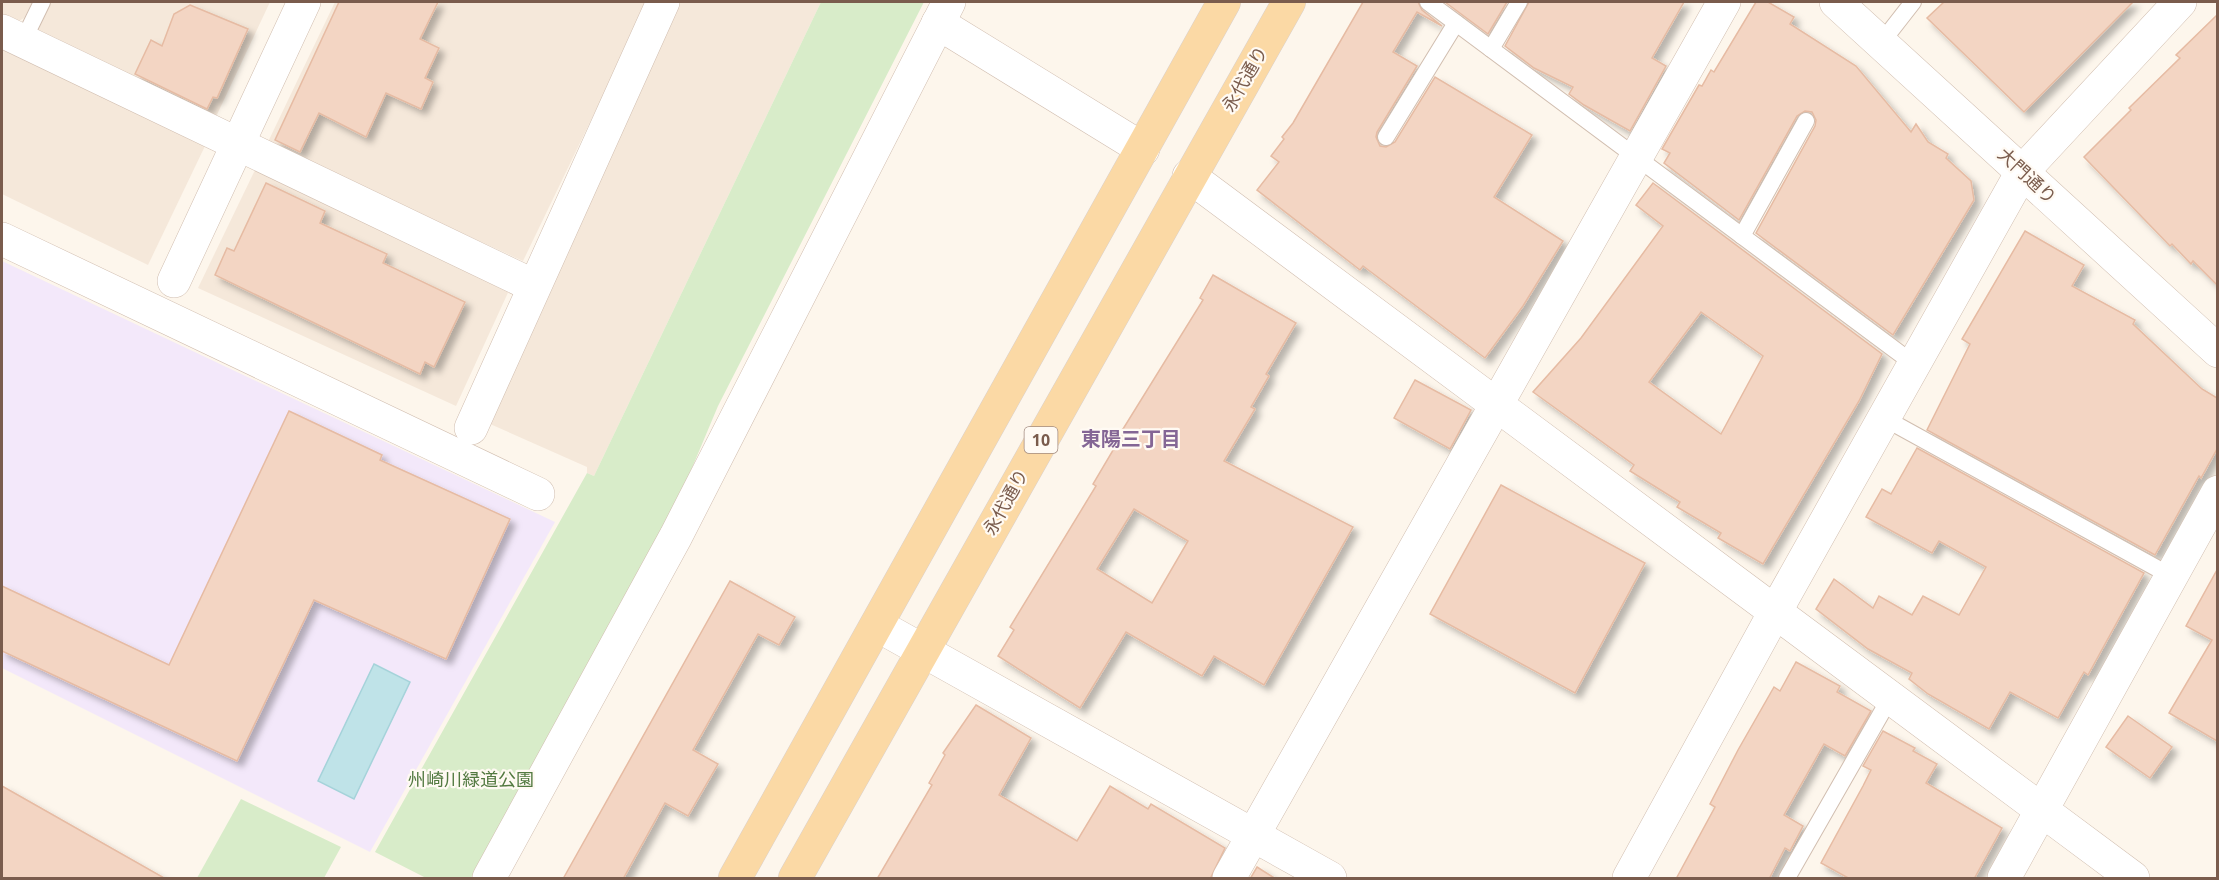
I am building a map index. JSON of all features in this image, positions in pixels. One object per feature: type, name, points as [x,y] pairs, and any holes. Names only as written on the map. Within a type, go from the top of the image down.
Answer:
[{"type":"main road","points":[[735,879],[1224,2]]},
{"type":"main road","name":"永代通り","points":[[795,879],[1289,2]]},
{"type":"street","points":[[174,281],[304,2]]},
{"type":"street","points":[[471,428],[663,2]]},
{"type":"street","points":[[1229,879],[1724,2]]},
{"type":"street","name":"大門通り","points":[[1836,2],[2217,351]]},
{"type":"street","points":[[1629,879],[1775,612],[2022,172],[2180,2]]},
{"type":"street","points":[[489,879],[676,536],[944,12],[1143,149]]},
{"type":"street","points":[[12,36],[534,286]]},
{"type":"street","points":[[1189,176],[2133,879]]},
{"type":"street","points":[[2,239],[538,494]]},
{"type":"street","points":[[2004,879],[2217,492]]},
{"type":"street","points":[[878,625],[1330,879]]},
{"type":"lane","points":[[12,36],[42,2]]},
{"type":"lane","points":[[1428,2],[1914,364]]},
{"type":"lane","points":[[1491,49],[1519,2]]},
{"type":"lane","points":[[1881,43],[1913,2]]},
{"type":"lane","points":[[1386,137],[1456,23]]},
{"type":"lane","points":[[1742,236],[1806,121]]},
{"type":"lane","points":[[1884,417],[2171,576]]},
{"type":"lane","points":[[1787,879],[1890,698]]},
{"type":"shaded area","points":[[2,2],[32,2],[24,18],[14,24],[2,18]]},
{"type":"shaded area","points":[[51,2],[270,2],[214,121],[34,33]]},
{"type":"shaded area","points":[[335,2],[648,2],[523,261],[267,144]]},
{"type":"shaded area","points":[[675,2],[821,2],[594,476],[587,473],[587,467],[481,420]]},
{"type":"shaded area","points":[[2,47],[205,146],[148,265],[2,194]]},
{"type":"shaded area","points":[[255,170],[511,286],[456,406],[198,288]]},
{"type":"shaded area","points":[[2,261],[555,522],[370,852],[2,668]]},
{"type":"green space","name":"州崎川緑道公園","points":[[821,2],[924,2],[718,406],[668,525],[471,878],[426,878],[375,852],[587,473],[594,476]]},
{"type":"green space","points":[[241,799],[341,847],[324,878],[197,878]]},
{"type":"water","points":[[374,664],[410,682],[354,799],[318,781]]},
{"type":"building","points":[[339,2],[438,2],[420,39],[439,48],[425,78],[433,82],[421,109],[386,93],[366,137],[319,113],[300,152],[275,140]]},
{"type":"building","points":[[1363,2],[1418,2],[1422,10],[1442,26],[1417,12],[1393,52],[1417,66],[1377,132],[1376,137],[1380,146],[1386,147],[1395,142],[1435,77],[1532,135],[1494,197],[1563,241],[1523,306],[1485,358],[1363,266],[1360,270],[1257,190],[1279,162],[1271,156],[1284,139],[1282,137],[1293,123]]},
{"type":"building","points":[[1445,2],[1507,2],[1488,34]]},
{"type":"building","points":[[1529,2],[1684,2],[1652,58],[1666,66],[1630,131],[1584,105],[1569,94],[1573,87],[1534,68],[1505,46]]},
{"type":"building","points":[[1756,2],[1768,2],[1794,17],[1790,24],[1856,66],[1911,132],[1916,124],[1928,142],[1948,154],[1946,158],[1971,181],[1974,200],[1893,335],[1756,233],[1815,126],[1816,120],[1812,112],[1805,111],[1797,116],[1739,220],[1664,163],[1670,153],[1662,149],[1699,85],[1702,86],[1711,70],[1714,72]]},
{"type":"building","points":[[1944,2],[2133,2],[2024,112],[1927,18]]},
{"type":"building","points":[[190,5],[248,29],[217,98],[213,97],[207,109],[135,74],[151,40],[162,46],[174,14]]},
{"type":"building","points":[[2217,15],[2217,285],[2193,261],[2191,264],[2172,244],[2170,246],[2084,157],[2131,110],[2129,108],[2180,58],[2176,55]]},
{"type":"building","points":[[266,183],[325,211],[320,223],[387,254],[383,263],[465,302],[434,367],[425,362],[420,374],[215,275],[227,248],[234,251]]},
{"type":"building","points":[[1653,183],[1882,354],[1859,401],[1763,564],[1718,538],[1721,533],[1677,507],[1680,502],[1630,471],[1634,465],[1533,392],[1581,338],[1663,226],[1636,205]],"holes":[[[1701,312],[1763,356],[1721,434],[1649,382]]]},
{"type":"building","points":[[2025,231],[2084,265],[2072,286],[2135,320],[2133,324],[2202,389],[2217,398],[2217,449],[2201,478],[2199,476],[2155,555],[1927,430],[1970,344],[1962,339]]},
{"type":"building","points":[[1213,275],[1296,323],[1266,374],[1269,376],[1251,407],[1255,409],[1224,461],[1353,527],[1264,685],[1214,656],[1202,676],[1126,632],[1080,708],[998,656],[1014,630],[1010,627],[1096,486],[1093,484],[1125,430],[1123,429],[1203,300],[1200,298]],"holes":[[[1134,509],[1188,541],[1152,603],[1097,569]]]},
{"type":"building","points":[[1415,380],[1471,410],[1450,449],[1394,418]]},
{"type":"building","points":[[289,411],[382,455],[380,460],[510,519],[446,659],[314,600],[237,761],[2,651],[2,586],[169,665]]},
{"type":"building","points":[[1917,448],[2144,573],[2088,675],[2084,672],[2058,718],[2010,692],[1989,729],[1928,694],[1909,679],[1912,673],[1868,649],[1816,609],[1834,579],[1873,608],[1879,596],[1912,615],[1923,596],[1959,615],[1986,567],[1939,541],[1932,553],[1866,517],[1882,489],[1891,494]]},
{"type":"building","points":[[1501,485],[1645,563],[1575,693],[1430,614]]},
{"type":"building","points":[[2217,570],[2217,741],[2169,713],[2212,640],[2186,626]]},
{"type":"building","points":[[730,581],[795,617],[779,645],[758,634],[693,750],[718,764],[688,816],[665,803],[623,879],[563,879]]},
{"type":"building","points":[[1796,662],[1840,686],[1837,692],[1871,711],[1845,756],[1824,744],[1784,815],[1803,826],[1790,851],[1785,848],[1769,879],[1676,879],[1715,807],[1710,804],[1738,750],[1774,687],[1780,691]]},
{"type":"building","points":[[976,705],[1031,738],[999,795],[1077,841],[1110,786],[1148,809],[1151,804],[1225,848],[1210,879],[877,879],[932,785],[929,783],[945,755],[943,753]]},
{"type":"building","points":[[2128,716],[2172,747],[2150,778],[2106,747]]},
{"type":"building","points":[[1883,731],[1915,748],[1913,751],[1937,764],[1926,783],[2002,828],[1974,879],[1850,879],[1821,863],[1871,770],[1863,766]]},
{"type":"building","points":[[2,786],[166,879],[2,879]]},
{"type":"building","points":[[1257,867],[1276,879],[1250,879]]},
{"type":"district","name":"東陽三丁目","points":[[1131,439]]}]
